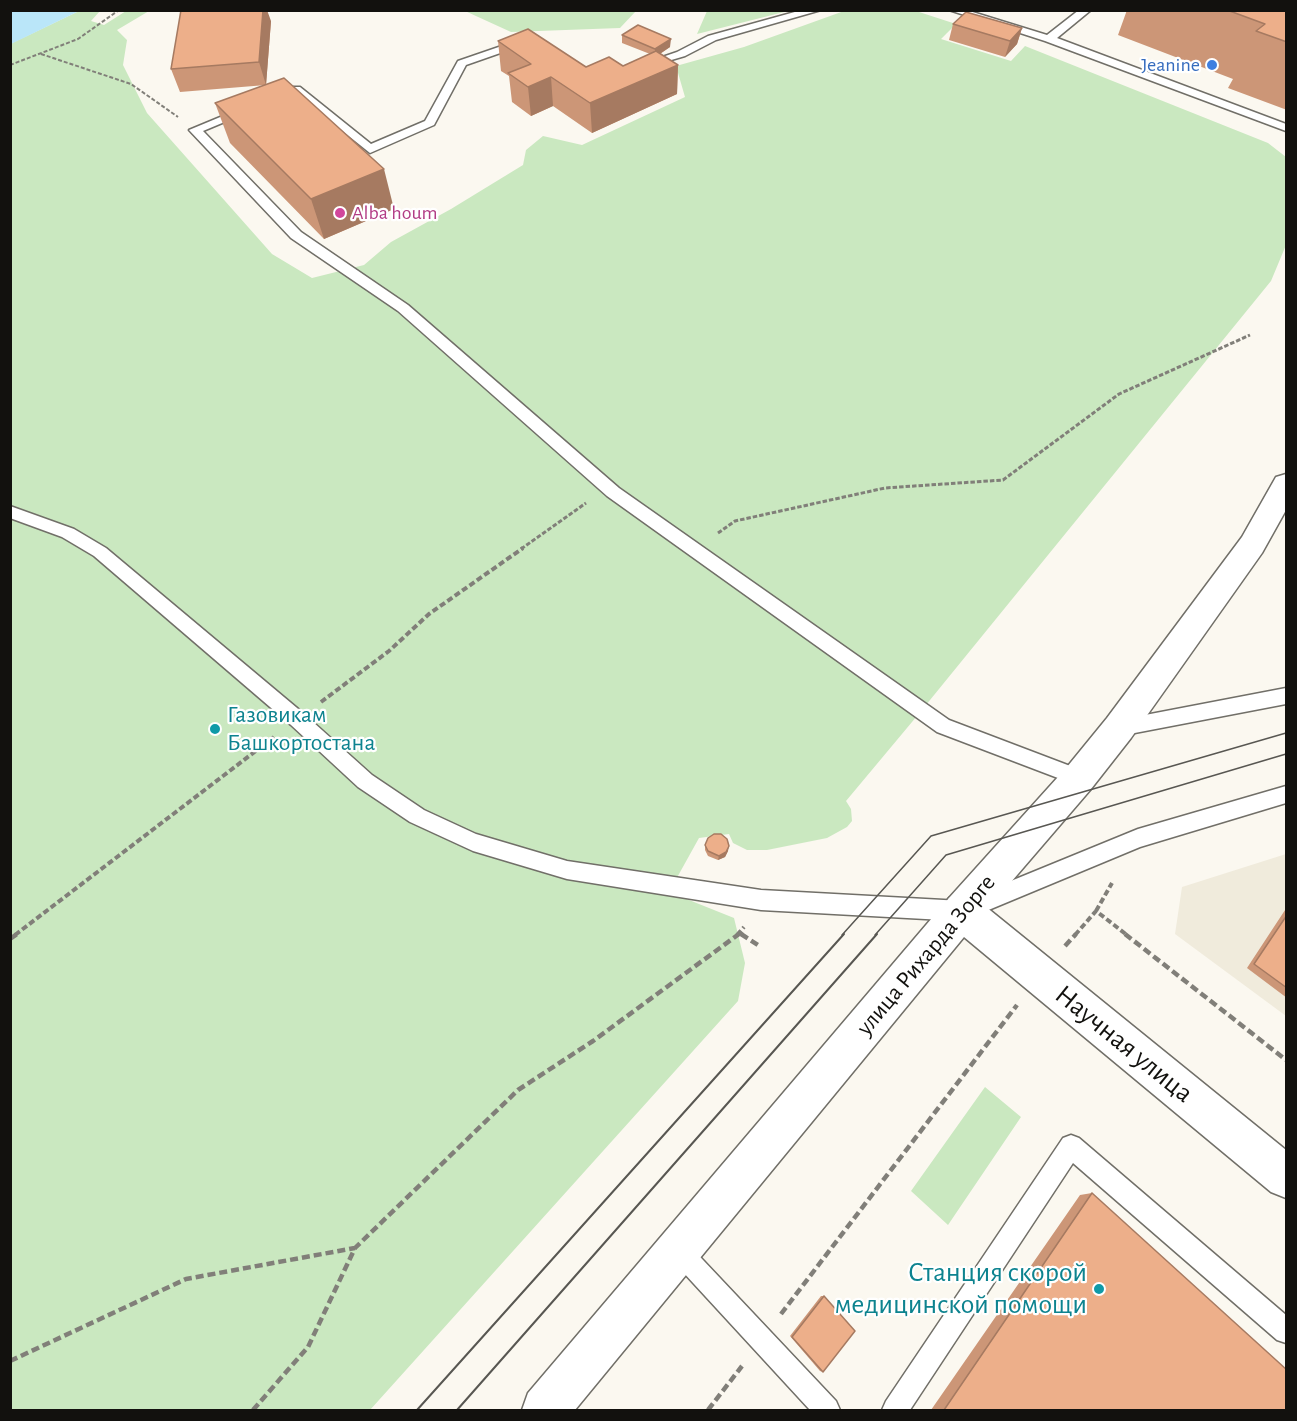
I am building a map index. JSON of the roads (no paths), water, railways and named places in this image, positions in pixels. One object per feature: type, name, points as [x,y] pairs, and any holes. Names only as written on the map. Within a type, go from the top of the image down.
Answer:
[{"type":"street","name":"улица Рихарда Зорге","points":[[545,1410],[962,911],[1079,778],[1119,728],[1252,545],[1287,485]]},
{"type":"street","name":"Научная улица","points":[[962,911],[1287,1177]]},
{"type":"lane","points":[[631,70],[681,54],[712,38],[816,10]]},
{"type":"lane","points":[[954,10],[1049,39],[1287,128]]},
{"type":"lane","points":[[1049,39],[1086,10]]},
{"type":"lane","points":[[534,46],[523,42],[462,63],[430,123],[370,150],[296,89],[195,130],[296,235],[403,308],[612,492],[695,548],[943,726],[1079,778]]},
{"type":"lane","points":[[10,512],[68,533],[100,552],[297,719],[365,781],[417,816],[473,842],[567,870],[761,900],[962,911],[1138,838],[1287,795]]},
{"type":"lane","points":[[1119,728],[1287,696]]},
{"type":"lane","points":[[895,1410],[1071,1146],[1287,1331]]},
{"type":"lane","points":[[679,1251],[827,1410]]},
{"type":"water","points":[[11,10],[79,10],[79,11],[11,44]]},
{"type":"tram line","points":[[842,935],[931,836],[1286,733]]},
{"type":"tram line","points":[[875,935],[946,855],[1286,754]]},
{"type":"tram line","points":[[417,1410],[844,934]]},
{"type":"tram line","points":[[457,1410],[877,934]]},
{"type":"place","name":"Jeanine","points":[[1212,65]]},
{"type":"place","name":"Alba houm","points":[[340,213]]},
{"type":"place","name":"Газовикам Башкортостана","points":[[215,729]]},
{"type":"place","name":"Станция скорой медицинской помощи","points":[[1099,1289]]}]
